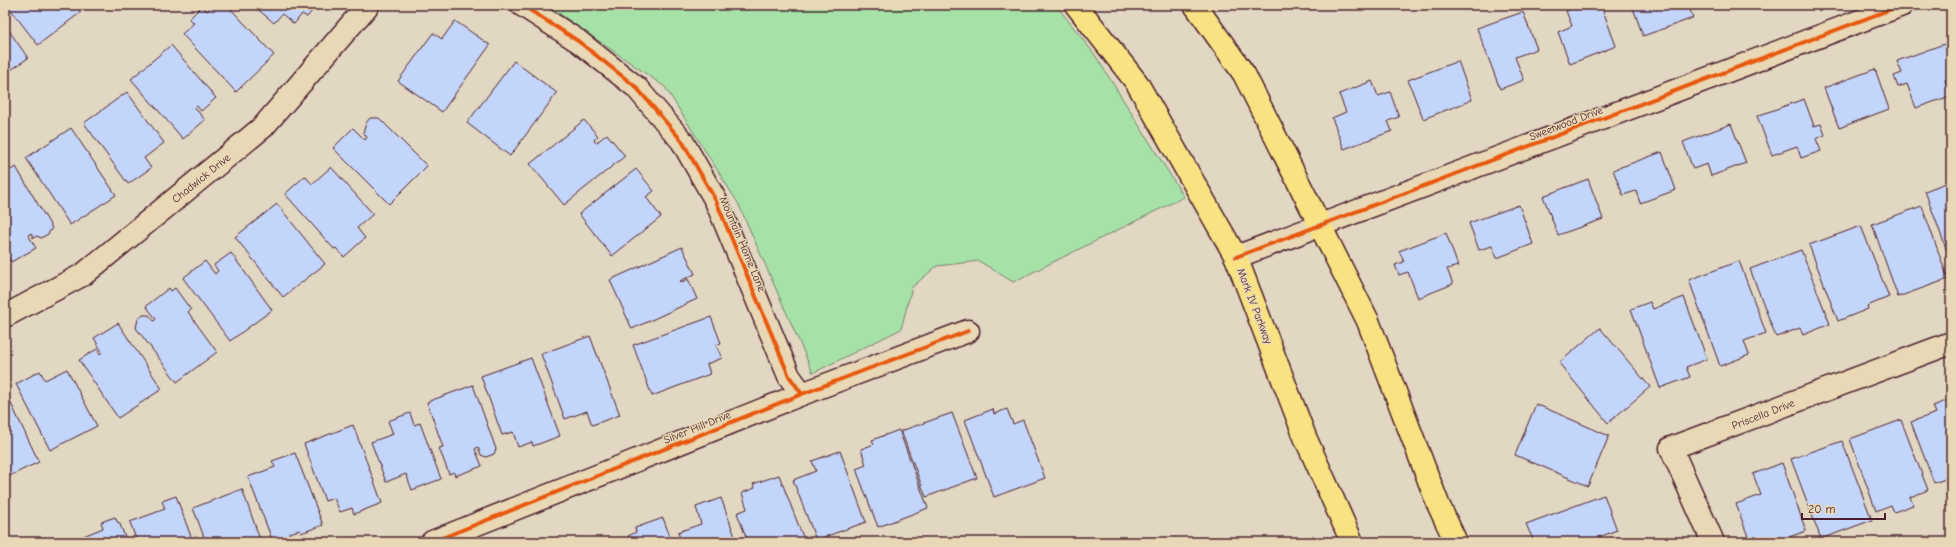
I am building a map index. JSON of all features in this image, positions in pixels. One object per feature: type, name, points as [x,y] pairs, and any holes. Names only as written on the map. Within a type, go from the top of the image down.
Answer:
[{"type":"main road","name":"Mark IV Parkway","points":[[1076,5],[1137,83],[1236,257],[1305,437],[1352,542]]},
{"type":"main road","points":[[1195,5],[1244,74],[1368,321],[1438,504],[1456,542]]},
{"type":"street","name":"Chadwick Drive","points":[[5,316],[84,274],[263,127],[368,5]]},
{"type":"street","name":"Mountain Home Lane","points":[[522,5],[578,41],[636,87],[682,141],[716,201],[790,376],[802,394]]},
{"type":"street","name":"Sweetwood Drive","points":[[1236,257],[1902,5]]},
{"type":"street","name":"Silver Hill Drive","points":[[432,542],[802,394],[968,331]]},
{"type":"street","name":"Priscella Drive","points":[[1713,542],[1671,448],[1951,343]]},
{"type":"green space","points":[[547,5],[1056,5],[1095,55],[1184,197],[1013,282],[979,261],[937,266],[912,287],[901,329],[813,373],[738,203],[665,87]]},
{"type":"building","points":[[7,5],[75,5],[81,12],[38,45]]},
{"type":"building","points":[[213,5],[227,5],[274,55],[236,92],[182,34],[194,23],[189,19],[202,6],[207,11]]},
{"type":"building","points":[[253,5],[317,5],[307,17],[302,14],[294,24],[282,14],[274,23]]},
{"type":"building","points":[[1581,5],[1601,5],[1616,46],[1570,64],[1558,32],[1572,26],[1566,11]]},
{"type":"building","points":[[1632,5],[1688,5],[1693,18],[1643,36]]},
{"type":"building","points":[[1523,12],[1537,49],[1515,57],[1524,80],[1500,89],[1477,28]]},
{"type":"building","points":[[455,21],[490,45],[442,112],[398,81],[433,33],[442,39]]},
{"type":"building","points":[[5,25],[28,58],[5,74]]},
{"type":"building","points":[[1944,44],[1951,63],[1951,78],[1945,80],[1950,96],[1916,108],[1907,84],[1898,87],[1894,76],[1902,73],[1897,61]]},
{"type":"building","points":[[171,45],[216,98],[201,111],[197,106],[195,108],[205,120],[183,139],[131,79]]},
{"type":"building","points":[[514,61],[557,93],[510,156],[467,123]]},
{"type":"building","points":[[1458,61],[1472,100],[1423,119],[1408,80]]},
{"type":"building","points":[[1875,69],[1889,109],[1839,128],[1824,88]]},
{"type":"building","points":[[1372,81],[1378,96],[1390,92],[1399,117],[1388,121],[1392,131],[1344,149],[1332,118],[1346,112],[1339,94]]},
{"type":"building","points":[[127,92],[164,143],[144,158],[151,168],[128,184],[84,123]]},
{"type":"building","points":[[1804,99],[1814,126],[1821,124],[1825,135],[1816,139],[1821,151],[1801,158],[1797,146],[1772,155],[1757,116]]},
{"type":"building","points":[[370,118],[379,118],[427,166],[389,204],[333,148],[353,128],[365,140],[367,137],[363,133],[366,123]]},
{"type":"building","points":[[584,120],[598,136],[594,140],[596,143],[607,134],[625,156],[564,205],[530,164]]},
{"type":"building","points":[[1731,124],[1746,163],[1711,176],[1707,164],[1693,169],[1683,142]]},
{"type":"building","points":[[71,128],[116,195],[70,225],[26,158]]},
{"type":"building","points":[[1662,152],[1676,190],[1640,203],[1636,191],[1623,195],[1613,170]]},
{"type":"building","points":[[16,167],[52,228],[48,234],[41,238],[37,236],[33,238],[31,233],[28,235],[36,248],[11,262],[5,252],[5,173]]},
{"type":"building","points":[[331,167],[373,214],[357,228],[365,238],[344,257],[336,248],[334,249],[285,194],[305,176],[312,184]]},
{"type":"building","points":[[636,169],[654,191],[646,197],[661,217],[612,256],[579,214]]},
{"type":"building","points":[[1588,179],[1603,219],[1558,235],[1543,196]]},
{"type":"building","points":[[1951,181],[1951,262],[1925,191]]},
{"type":"building","points":[[277,204],[325,264],[283,297],[235,237]]},
{"type":"building","points":[[1519,205],[1533,244],[1497,258],[1492,246],[1479,250],[1469,223]]},
{"type":"building","points":[[1922,206],[1948,279],[1898,297],[1872,224]]},
{"type":"building","points":[[1861,226],[1889,297],[1867,306],[1868,309],[1838,321],[1809,245]]},
{"type":"building","points":[[1446,233],[1458,266],[1447,269],[1453,284],[1418,298],[1408,272],[1399,275],[1395,265],[1404,262],[1399,251]]},
{"type":"building","points":[[682,247],[695,274],[680,281],[682,282],[688,279],[697,299],[632,329],[610,280]]},
{"type":"building","points":[[1801,250],[1830,324],[1803,335],[1800,328],[1776,337],[1750,269]]},
{"type":"building","points":[[231,253],[272,310],[230,341],[183,278],[205,261],[215,274],[218,271],[214,265]]},
{"type":"building","points":[[1739,261],[1766,333],[1744,341],[1749,355],[1720,366],[1689,280]]},
{"type":"building","points":[[169,288],[171,291],[175,288],[191,310],[188,312],[217,352],[177,382],[136,328],[138,319],[143,315],[149,315],[154,321],[156,319],[146,306]]},
{"type":"building","points":[[1684,297],[1707,359],[1686,367],[1690,377],[1660,388],[1631,309],[1650,302],[1653,309]]},
{"type":"building","points":[[711,317],[721,343],[716,345],[722,358],[707,364],[710,374],[652,396],[633,345]]},
{"type":"building","points":[[118,323],[162,389],[118,418],[79,360],[97,349],[100,354],[102,352],[94,338]]},
{"type":"building","points":[[1600,328],[1650,387],[1608,423],[1559,363]]},
{"type":"building","points":[[590,336],[620,415],[592,425],[587,411],[565,419],[541,354]]},
{"type":"building","points":[[531,358],[560,436],[533,446],[532,442],[518,447],[513,432],[502,435],[481,376]]},
{"type":"building","points":[[67,369],[97,426],[50,450],[16,384],[40,371],[45,380]]},
{"type":"building","points":[[473,385],[496,449],[494,454],[486,457],[481,455],[478,447],[475,449],[482,466],[455,476],[454,472],[449,474],[439,448],[443,447],[427,402]]},
{"type":"building","points":[[5,391],[39,462],[5,478]]},
{"type":"building","points":[[1951,399],[1951,477],[1934,483],[1911,422],[1936,413],[1933,406]]},
{"type":"building","points":[[1536,404],[1609,436],[1588,486],[1515,455]]},
{"type":"building","points":[[993,409],[994,414],[1007,409],[1013,424],[1023,420],[1045,478],[994,497],[965,420]]},
{"type":"building","points":[[410,413],[414,425],[420,423],[441,479],[412,490],[406,474],[386,482],[371,442],[393,434],[388,421]]},
{"type":"building","points":[[952,413],[977,478],[926,497],[901,431]]},
{"type":"building","points":[[1901,420],[1928,490],[1910,497],[1913,505],[1894,512],[1891,505],[1876,511],[1850,439]]},
{"type":"building","points":[[353,425],[382,503],[354,514],[352,508],[340,512],[334,498],[325,501],[304,444]]},
{"type":"building","points":[[899,430],[928,508],[878,527],[856,469],[866,465],[861,449],[874,444],[872,440]]},
{"type":"building","points":[[1842,441],[1872,520],[1821,539],[1791,459]]},
{"type":"building","points":[[840,451],[866,522],[816,540],[793,480],[816,471],[812,461]]},
{"type":"building","points":[[295,453],[323,525],[301,533],[300,530],[289,533],[290,536],[273,542],[248,477],[275,467],[272,461]]},
{"type":"building","points":[[1782,463],[1806,531],[1775,542],[1750,542],[1736,504],[1761,495],[1753,474]]},
{"type":"building","points":[[779,475],[805,542],[748,542],[737,513],[747,509],[742,493],[755,488],[753,484]]},
{"type":"building","points":[[242,489],[261,542],[206,542],[193,508]]},
{"type":"building","points":[[1604,495],[1617,530],[1594,539],[1595,542],[1534,542],[1526,524]]},
{"type":"building","points":[[176,496],[193,542],[137,542],[130,522],[165,509],[162,501]]},
{"type":"building","points":[[721,498],[737,542],[681,542],[678,532],[701,524],[696,507]]},
{"type":"building","points":[[115,517],[118,523],[119,522],[127,542],[69,542],[103,528],[101,522]]},
{"type":"building","points":[[663,518],[672,542],[620,542],[629,539],[628,536],[636,532],[635,528]]},
{"type":"cycle path","points":[[522,5],[578,41],[636,87],[682,141],[716,201],[789,376],[802,394]]},
{"type":"cycle path","points":[[1236,257],[1902,5]]},
{"type":"cycle path","points":[[432,542],[802,394],[968,331]]}]
